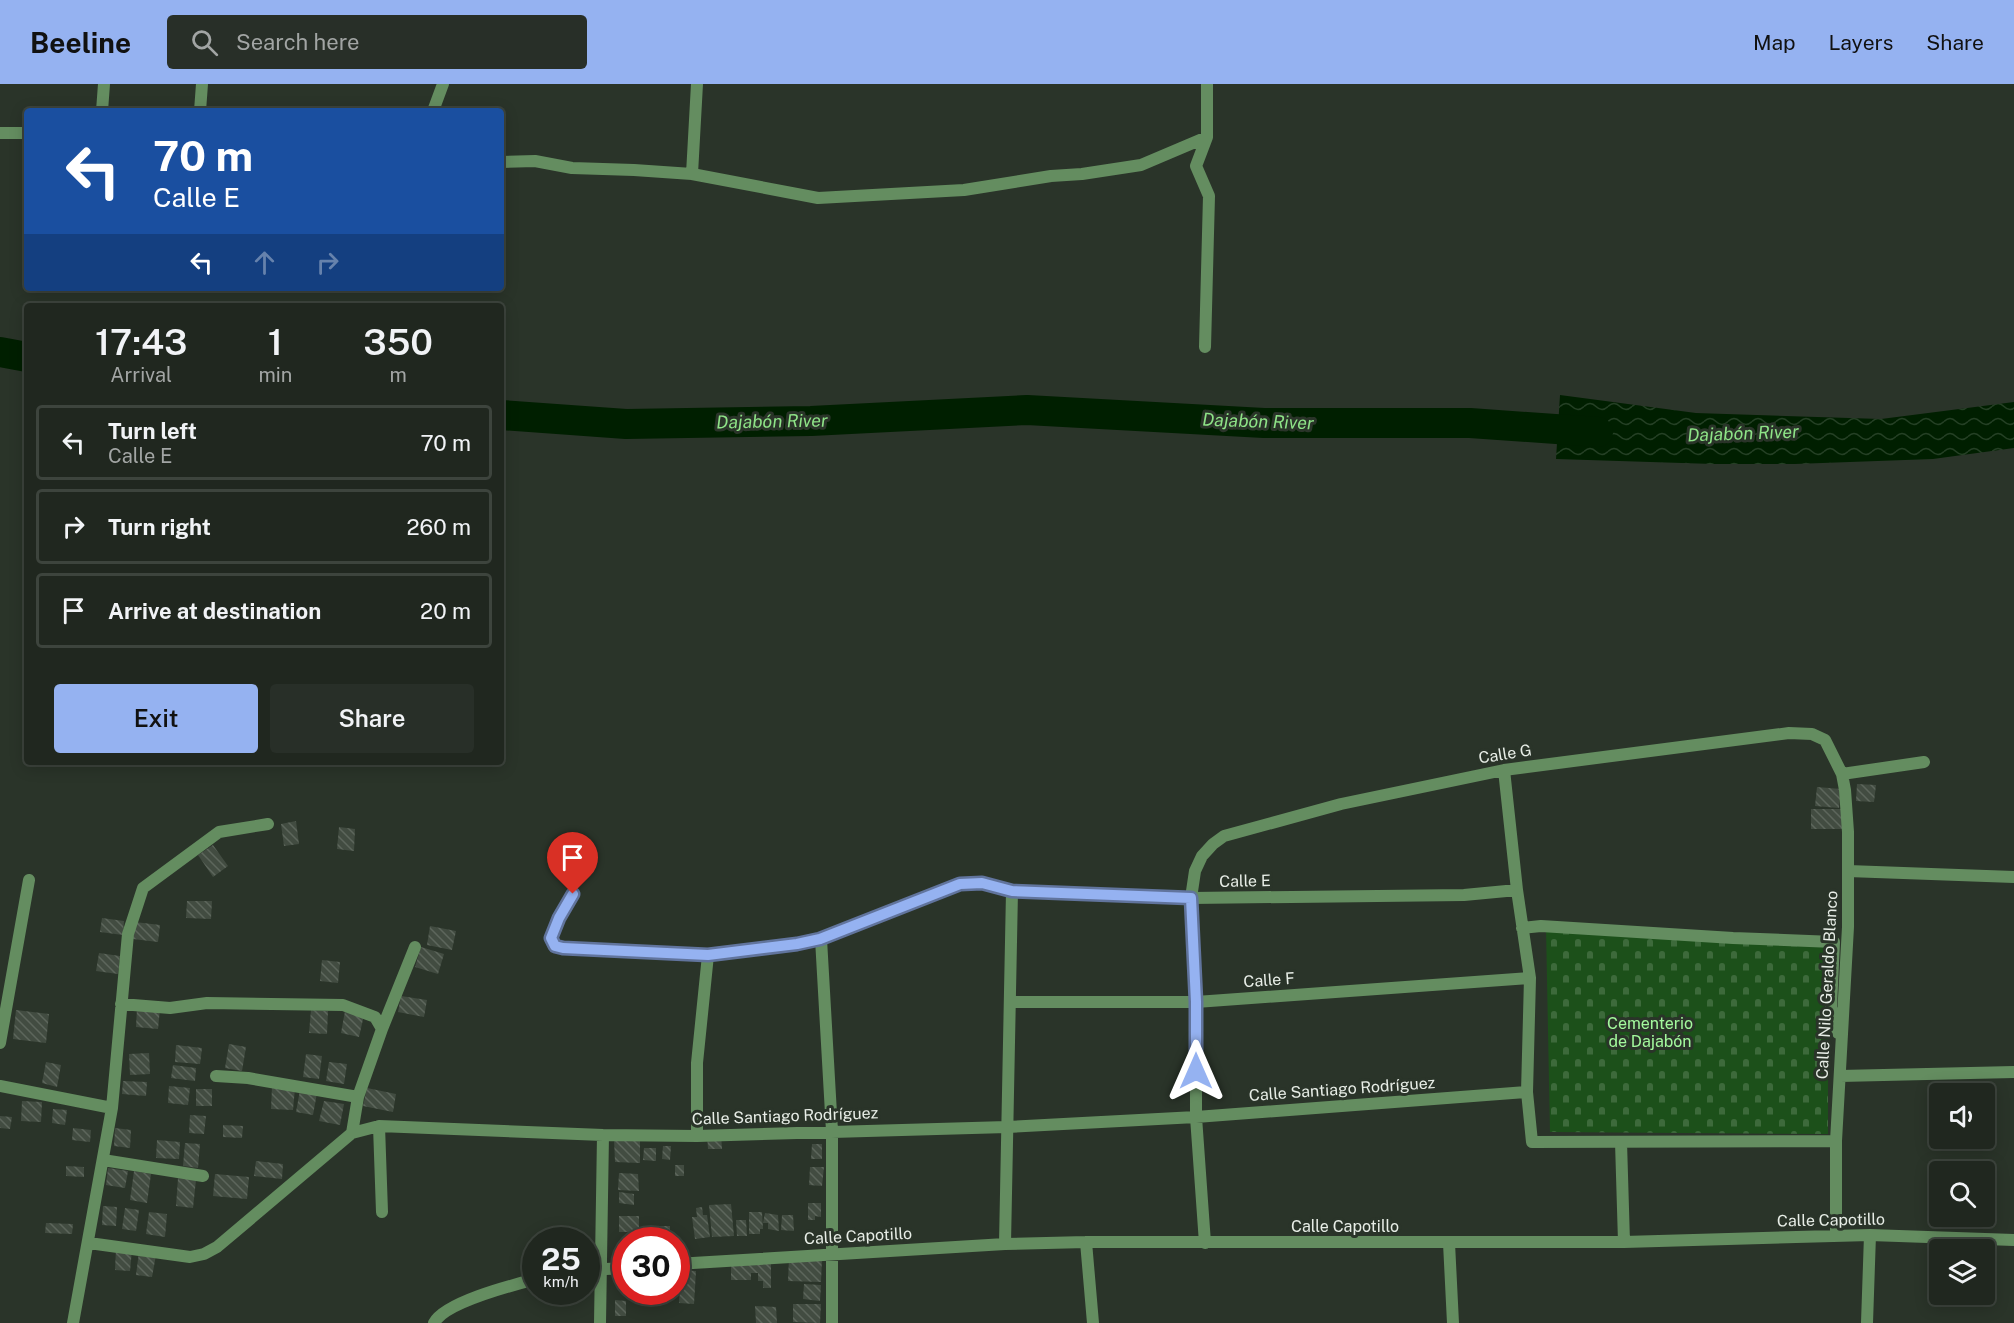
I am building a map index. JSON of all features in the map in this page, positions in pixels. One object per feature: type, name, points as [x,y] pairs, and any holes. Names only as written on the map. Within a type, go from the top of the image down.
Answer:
[{"type":"street","points":[[102,108],[104,84]]},
{"type":"street","points":[[200,108],[202,84]]},
{"type":"street","points":[[434,108],[443,84]]},
{"type":"street","points":[[692,174],[697,84]]},
{"type":"street","points":[[1204,347],[1209,196],[1196,166],[1207,137],[1207,84]]},
{"type":"street","points":[[0,133],[24,133]]},
{"type":"street","points":[[504,162],[535,161],[572,168],[692,174],[818,198],[964,190],[1142,165],[1207,137]]},
{"type":"street","name":"Calle G","points":[[1191,898],[1196,871],[1202,856],[1224,836],[1341,804],[1504,770],[1790,733],[1812,734],[1825,740]]},
{"type":"street","name":"Calle Nilo Geraldo Blanco","points":[[1825,740],[1842,774],[1848,832],[1848,927],[1836,1141],[1836,1235]]},
{"type":"street","points":[[1842,774],[1924,762]]},
{"type":"street","points":[[1504,770],[1516,890],[1530,978],[1527,1092],[1532,1142],[1836,1141]]},
{"type":"street","points":[[73,1323],[112,1108],[128,934],[143,888],[219,832],[268,824]]},
{"type":"street","points":[[1848,871],[2014,878]]},
{"type":"street","points":[[0,1043],[29,880]]},
{"type":"street","name":"Calle E","points":[[573,894],[551,938],[555,946],[708,955],[820,939],[960,884],[982,883],[1012,891],[1191,898],[1464,895],[1516,890]]},
{"type":"street","points":[[1005,1244],[1012,891]]},
{"type":"street","points":[[1191,898],[1196,1002],[1196,1117],[1205,1243]]},
{"type":"street","points":[[1522,928],[1541,926],[1834,942],[1831,1007],[1841,1040]]},
{"type":"street","points":[[820,939],[832,1131],[834,1254],[832,1323]]},
{"type":"street","points":[[352,1133],[358,1097],[415,947]]},
{"type":"street","points":[[698,1136],[697,1063],[708,955]]},
{"type":"street","name":"Calle F","points":[[1010,1002],[1196,1002],[1530,978]]},
{"type":"street","points":[[121,1004],[170,1008],[207,1003],[343,1005],[375,1017],[382,1029]]},
{"type":"street","points":[[1839,1076],[2014,1072]]},
{"type":"street","points":[[216,1076],[248,1078],[358,1097]]},
{"type":"street","points":[[0,1086],[112,1108]]},
{"type":"street","name":"Calle Santiago Rodríguez","points":[[89,1243],[190,1257],[204,1254],[217,1247],[352,1133],[379,1126],[603,1135],[698,1136],[1007,1127],[1196,1117],[1527,1092]]},
{"type":"street","points":[[379,1126],[382,1212]]},
{"type":"street","points":[[600,1323],[603,1135]]},
{"type":"street","points":[[1621,1142],[1624,1242]]},
{"type":"street","points":[[103,1160],[203,1176]]},
{"type":"street","name":"Calle Capotillo","points":[[690,1263],[1005,1244],[1086,1242],[1624,1242],[1836,1235],[2014,1240]]},
{"type":"street","points":[[1867,1323],[1870,1235]]},
{"type":"street","points":[[1086,1242],[1093,1323]]},
{"type":"street","points":[[1449,1243],[1453,1323]]},
{"type":"street","points":[[602,1269],[612,1269]]},
{"type":"street","points":[[436,1320],[455,1306],[495,1290],[522,1283]]},
{"type":"green space","name":"Cementerio de Dajabón","points":[[1546,927],[1828,942],[1828,1134],[1550,1132]]},
{"type":"water","points":[[1560,395],[1696,413],[1881,419],[2014,402],[2014,448],[1933,459],[1795,464],[1556,459]]},
{"type":"building","points":[[1857,784],[1876,785],[1874,802],[1856,801]]},
{"type":"building","points":[[1817,787],[1841,789],[1839,808],[1815,806]]},
{"type":"building","points":[[1811,809],[1843,809],[1843,829],[1811,829]]},
{"type":"building","points":[[296,821],[299,844],[284,846],[281,824]]},
{"type":"building","points":[[339,827],[355,829],[354,851],[337,849]]},
{"type":"building","points":[[213,845],[228,866],[213,877],[198,855]]},
{"type":"building","points":[[187,901],[212,901],[211,919],[186,918]]},
{"type":"building","points":[[102,918],[124,921],[123,935],[100,932]]},
{"type":"building","points":[[135,922],[160,925],[158,942],[133,939]]},
{"type":"building","points":[[430,926],[456,931],[452,950],[427,945]]},
{"type":"building","points":[[421,947],[444,954],[438,974],[415,967]]},
{"type":"building","points":[[99,953],[120,956],[118,974],[96,971]]},
{"type":"building","points":[[322,960],[340,962],[338,983],[320,981]]},
{"type":"building","points":[[401,996],[427,1000],[424,1017],[398,1012]]},
{"type":"building","points":[[137,1008],[160,1009],[158,1029],[136,1027]]},
{"type":"building","points":[[16,1010],[49,1014],[46,1043],[13,1039]]},
{"type":"building","points":[[311,1010],[328,1011],[327,1034],[309,1033]]},
{"type":"building","points":[[345,1011],[364,1015],[359,1037],[341,1033]]},
{"type":"building","points":[[229,1044],[246,1047],[242,1071],[225,1068]]},
{"type":"building","points":[[176,1045],[202,1048],[200,1064],[175,1062]]},
{"type":"building","points":[[149,1053],[150,1074],[130,1075],[129,1054]]},
{"type":"building","points":[[306,1054],[322,1056],[319,1079],[303,1077]]},
{"type":"building","points":[[46,1062],[61,1065],[57,1087],[42,1083]]},
{"type":"building","points":[[329,1062],[347,1064],[344,1084],[326,1081]]},
{"type":"building","points":[[173,1065],[196,1068],[195,1081],[171,1078]]},
{"type":"building","points":[[123,1081],[147,1082],[146,1096],[122,1094]]},
{"type":"building","points":[[169,1086],[190,1088],[188,1105],[168,1103]]},
{"type":"building","points":[[272,1087],[295,1088],[293,1110],[271,1109]]},
{"type":"building","points":[[367,1088],[396,1094],[393,1112],[363,1106]]},
{"type":"building","points":[[196,1089],[212,1089],[212,1106],[196,1106]]},
{"type":"building","points":[[300,1090],[317,1093],[313,1115],[296,1112]]},
{"type":"building","points":[[22,1101],[42,1102],[41,1122],[21,1121]]},
{"type":"building","points":[[324,1101],[344,1104],[340,1125],[319,1121]]},
{"type":"building","points":[[53,1109],[67,1110],[65,1125],[52,1123]]},
{"type":"building","points":[[190,1115],[206,1116],[204,1134],[189,1133]]},
{"type":"building","points":[[0,1116],[12,1117],[10,1129],[0,1128]]},
{"type":"building","points":[[223,1125],[243,1126],[242,1138],[223,1137]]},
{"type":"building","points":[[73,1128],[91,1130],[90,1142],[72,1140]]},
{"type":"building","points":[[115,1128],[131,1130],[130,1148],[114,1146]]},
{"type":"building","points":[[707,1134],[721,1134],[722,1149],[708,1149]]},
{"type":"building","points":[[614,1138],[640,1139],[640,1163],[615,1162]]},
{"type":"building","points":[[157,1140],[180,1142],[179,1159],[156,1158]]},
{"type":"building","points":[[185,1143],[200,1144],[198,1168],[183,1166]]},
{"type":"building","points":[[812,1144],[822,1144],[822,1159],[811,1159]]},
{"type":"building","points":[[663,1146],[671,1146],[670,1160],[662,1159]]},
{"type":"building","points":[[644,1148],[656,1148],[656,1161],[643,1160]]},
{"type":"building","points":[[256,1161],[283,1164],[282,1179],[254,1176]]},
{"type":"building","points":[[675,1165],[684,1165],[684,1176],[675,1176]]},
{"type":"building","points":[[66,1166],[84,1167],[84,1177],[66,1176]]},
{"type":"building","points":[[810,1167],[824,1167],[822,1186],[809,1185]]},
{"type":"building","points":[[108,1168],[128,1171],[125,1188],[106,1185]]},
{"type":"building","points":[[134,1171],[151,1174],[147,1203],[130,1200]]},
{"type":"building","points":[[619,1173],[638,1174],[639,1191],[618,1190]]},
{"type":"building","points":[[215,1174],[249,1177],[247,1199],[213,1196]]},
{"type":"building","points":[[178,1178],[196,1180],[193,1208],[176,1206]]},
{"type":"building","points":[[619,1192],[634,1194],[634,1205],[619,1203]]},
{"type":"building","points":[[808,1203],[821,1203],[821,1217],[815,1216],[815,1220],[808,1220]]},
{"type":"building","points":[[731,1204],[734,1236],[712,1237],[709,1205]]},
{"type":"building","points":[[103,1206],[117,1207],[116,1226],[102,1225]]},
{"type":"building","points":[[702,1207],[703,1215],[707,1215],[710,1237],[695,1239],[692,1217],[697,1217],[696,1208]]},
{"type":"building","points":[[125,1208],[139,1210],[136,1231],[122,1229]]},
{"type":"building","points":[[149,1212],[167,1214],[165,1237],[146,1234]]},
{"type":"building","points":[[749,1212],[762,1212],[763,1229],[760,1229],[760,1234],[749,1234]]},
{"type":"building","points":[[765,1213],[778,1215],[779,1231],[768,1229],[768,1223],[763,1223]]},
{"type":"building","points":[[782,1215],[793,1215],[794,1231],[781,1230]]},
{"type":"building","points":[[619,1216],[639,1216],[639,1227],[619,1227]]},
{"type":"building","points":[[736,1220],[746,1220],[747,1236],[737,1236]]},
{"type":"building","points":[[46,1223],[73,1224],[72,1234],[45,1233]]},
{"type":"building","points":[[116,1248],[132,1250],[130,1271],[115,1270]]},
{"type":"building","points":[[139,1252],[156,1255],[152,1277],[136,1275]]},
{"type":"building","points":[[789,1258],[822,1259],[821,1282],[788,1281]]},
{"type":"building","points":[[731,1262],[771,1262],[771,1288],[763,1288],[763,1281],[758,1281],[758,1273],[751,1273],[751,1280],[731,1280]]},
{"type":"building","points":[[690,1271],[696,1271],[694,1304],[690,1304]]},
{"type":"building","points":[[804,1284],[821,1285],[820,1301],[803,1299]]},
{"type":"building","points":[[793,1304],[821,1304],[820,1323],[793,1322]]},
{"type":"building","points":[[615,1305],[626,1305],[626,1316],[615,1316]]},
{"type":"building","points":[[755,1306],[776,1307],[777,1323],[756,1323]]},
{"type":"waterway","name":"Dajabón River","points":[[0,352],[24,356]]},
{"type":"waterway","name":"Dajabón River","points":[[504,415],[626,424],[811,421],[1027,410],[1264,423],[1470,423],[1598,432]]},
{"type":"route","points":[[573,894],[551,938],[555,946],[708,955],[820,939],[960,884],[982,883],[1012,891],[1191,898],[1196,1002],[1196,1071]]}]
